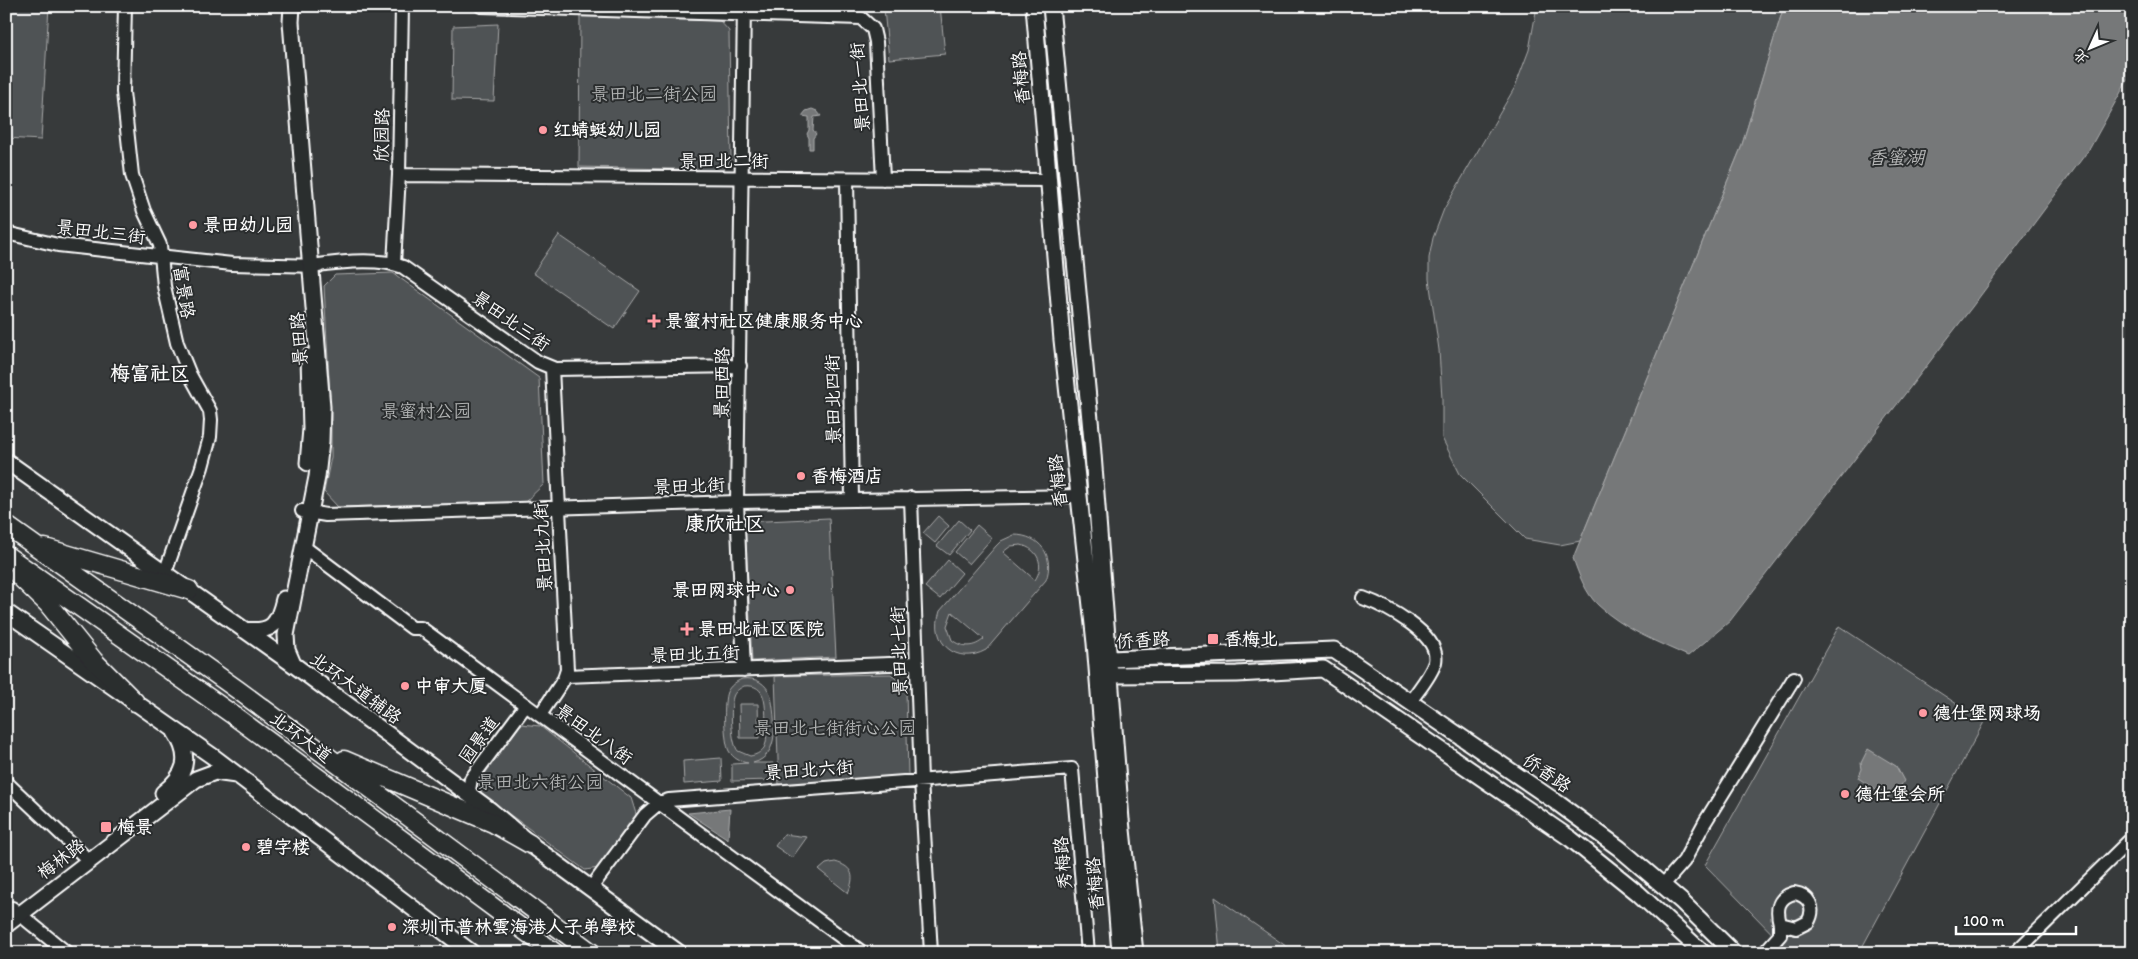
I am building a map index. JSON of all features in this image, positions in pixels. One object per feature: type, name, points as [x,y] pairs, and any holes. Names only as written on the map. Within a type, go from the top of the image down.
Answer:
[{"type":"highway","name":"北环大道","points":[[6,525],[317,748],[592,953]]},
{"type":"highway","points":[[32,544],[189,590]]},
{"type":"highway","name":"北环大道","points":[[6,556],[232,715],[555,953]]},
{"type":"highway","points":[[6,565],[48,604],[94,661],[136,702]]},
{"type":"highway","points":[[317,748],[493,823],[530,844]]},
{"type":"main road","name":"景田路","points":[[283,6],[283,34],[307,266]]},
{"type":"main road","name":"景田路","points":[[292,6],[307,266],[311,429],[304,547],[286,639],[288,654],[294,665]]},
{"type":"main road","name":"香梅路","points":[[1034,6],[1062,340],[1078,496],[1103,663]]},
{"type":"main road","name":"香梅路","points":[[1051,6],[1098,518],[1103,663],[1120,953]]},
{"type":"main road","points":[[1062,340],[1068,346],[1075,346],[1080,341],[1082,334]]},
{"type":"main road","name":"北环大道辅路","points":[[6,461],[294,665],[501,818],[530,844],[679,953]]},
{"type":"main road","points":[[1078,496],[1096,497]]},
{"type":"main road","points":[[1078,496],[1098,518]]},
{"type":"main road","name":"景田路","points":[[244,630],[260,631],[268,629],[279,617],[306,512]]},
{"type":"main road","points":[[6,612],[242,778],[472,953]]},
{"type":"main road","name":"侨香路","points":[[1103,663],[1334,650],[1559,804],[1619,848],[1663,885],[1734,953]]},
{"type":"main road","name":"侨香路","points":[[1103,663],[1111,675],[1237,674],[1322,669],[1586,850],[1638,893],[1703,953]]},
{"type":"main road","name":"香梅路","points":[[1111,675],[1121,820],[1135,953]]},
{"type":"main road","name":"梅林路","points":[[12,915],[83,855],[167,790],[179,778],[185,762],[185,751],[169,725]]},
{"type":"main road","name":"梅林路","points":[[12,915],[196,779],[215,772],[224,772],[242,778]]},
{"type":"street","name":"富景路","points":[[125,6],[123,92],[132,175],[144,211],[160,246],[164,286],[177,343],[190,374],[210,412],[211,420],[210,437],[202,467],[165,573]]},
{"type":"street","name":"欣园路","points":[[394,264],[402,6]]},
{"type":"street","name":"景田北一街","points":[[481,6],[743,10],[861,18],[871,26],[876,42],[883,179]]},
{"type":"street","name":"景田西路","points":[[743,10],[743,178],[737,502],[744,670]]},
{"type":"street","name":"景田北二街","points":[[398,175],[1048,180]]},
{"type":"street","name":"景田北四街","points":[[844,179],[849,499]]},
{"type":"street","name":"景田北三街","points":[[6,233],[58,245],[232,264],[307,266],[394,264],[412,272],[538,362],[552,368],[564,371],[740,366]]},
{"type":"street","name":"景田北九街","points":[[540,715],[565,676],[567,664],[552,368]]},
{"type":"street","name":"景田北街","points":[[306,512],[332,515],[849,499],[1078,496]]},
{"type":"street","name":"景田北七街","points":[[911,498],[921,780],[931,953]]},
{"type":"street","name":"景田北八街","points":[[304,547],[412,628],[421,628],[863,953]]},
{"type":"street","points":[[1363,598],[1389,610],[1422,633],[1433,647],[1435,654],[1432,670],[1410,702]]},
{"type":"street","name":"景田北五街","points":[[565,676],[916,663]]},
{"type":"street","points":[[1663,885],[1684,861],[1705,822],[1794,678]]},
{"type":"street","name":"园景道","points":[[474,798],[470,790],[471,779],[526,705]]},
{"type":"street","name":"景田北六街","points":[[659,802],[680,797],[1072,769]]},
{"type":"street","name":"秀梅路","points":[[1072,769],[1088,953]]},
{"type":"street","points":[[6,782],[83,855]]},
{"type":"street","points":[[591,888],[642,818],[659,802]]},
{"type":"street","points":[[2015,953],[2132,838]]},
{"type":"street","points":[[12,915],[61,953]]},
{"type":"street","points":[[12,915],[68,953]]},
{"type":"street","points":[[1764,953],[1780,935],[1780,924]]},
{"type":"green space","points":[[14,6],[49,6],[41,140],[6,138],[6,32]]},
{"type":"green space","points":[[831,6],[940,6],[945,54],[889,59],[884,9]]},
{"type":"green space","points":[[1537,6],[1784,6],[1741,148],[1580,541],[1560,545],[1525,539],[1460,474],[1442,438],[1439,350],[1429,279],[1429,258],[1433,238],[1444,209],[1515,87],[1529,50]]},
{"type":"green space","name":"景田北二街公园","points":[[580,16],[720,21],[729,31],[731,160],[723,170],[579,167]]},
{"type":"green space","points":[[498,24],[494,101],[452,100],[453,26]]},
{"type":"green space","points":[[559,235],[640,291],[614,329],[533,273]]},
{"type":"green space","name":"景蜜村公园","points":[[393,273],[539,378],[544,484],[525,502],[338,507],[324,492],[331,457],[331,416],[324,286],[335,275]]},
{"type":"green space","points":[[938,516],[949,526],[935,543],[923,533]]},
{"type":"green space","name":"景田网球中心","points":[[829,518],[836,657],[752,661],[745,522]]},
{"type":"green space","points":[[959,520],[970,530],[949,555],[937,546]]},
{"type":"green space","points":[[977,525],[992,538],[969,564],[955,552]]},
{"type":"green space","points":[[1014,535],[1023,536],[1038,543],[1047,555],[1048,571],[1046,580],[986,650],[965,655],[956,653],[942,642],[938,633],[940,611],[1001,541]],"holes":[[[1021,545],[1032,550],[1038,558],[1039,569],[1035,580],[1003,552],[1011,546]],[[952,612],[984,639],[968,646],[952,640],[947,626]]]},
{"type":"green space","points":[[948,560],[962,573],[940,599],[925,587]]},
{"type":"green space","name":"德仕堡会所","points":[[1839,626],[1984,722],[1859,953],[1791,953],[1705,865]]},
{"type":"green space","name":"景田北七街街心公园","points":[[891,674],[906,689],[908,776],[779,787],[775,676]]},
{"type":"green space","points":[[742,679],[752,679],[760,682],[771,696],[774,715],[772,745],[762,759],[753,763],[773,763],[773,780],[732,781],[732,764],[748,763],[737,759],[727,746],[725,704],[727,692],[731,686]],"holes":[[[744,686],[757,688],[764,698],[766,742],[764,748],[758,754],[750,756],[738,751],[736,747],[732,725],[732,709],[733,697],[736,692]]]},
{"type":"green space","points":[[739,704],[758,704],[759,738],[740,738]]},
{"type":"green space","name":"景田北六街公园","points":[[521,724],[540,726],[631,798],[637,817],[599,868],[585,870],[482,794],[479,782]]},
{"type":"green space","points":[[721,758],[722,781],[684,784],[683,761]]},
{"type":"green space","points":[[784,834],[807,837],[792,858],[775,846]]},
{"type":"green space","points":[[835,862],[846,867],[851,873],[852,882],[848,893],[819,870],[826,864]]},
{"type":"green space","points":[[1215,897],[1296,953],[1220,953]]},
{"type":"water","name":"香蜜湖","points":[[1784,6],[2132,6],[2132,72],[2090,148],[1972,307],[1730,621],[1688,656],[1641,634],[1608,614],[1598,605],[1586,589],[1573,558],[1741,148]]},
{"type":"water","points":[[812,109],[821,116],[814,117],[813,130],[816,134],[813,138],[813,149],[809,149],[807,134],[809,130],[809,117],[802,116],[806,111]]},
{"type":"water","points":[[1868,749],[1896,766],[1904,781],[1888,798],[1858,778],[1862,769],[1861,763]]},
{"type":"water","points":[[730,809],[728,839],[688,813]]},
{"type":"place","name":"红蜻蜓幼儿园","points":[[543,130]]},
{"type":"place","name":"景田幼儿园","points":[[193,225]]},
{"type":"place","name":"景蜜村社区健康服务中心","points":[[654,321]]},
{"type":"place","name":"香梅酒店","points":[[801,476]]},
{"type":"place","name":"景田网球中心","points":[[790,590]]},
{"type":"place","name":"景田北社区医院","points":[[687,629]]},
{"type":"place","name":"香梅北","points":[[1213,639]]},
{"type":"place","name":"中审大厦","points":[[405,686]]},
{"type":"place","name":"德仕堡网球场","points":[[1923,713]]},
{"type":"place","name":"德仕堡会所","points":[[1845,794]]},
{"type":"place","name":"梅景","points":[[106,827]]},
{"type":"place","name":"碧字楼","points":[[246,847]]},
{"type":"place","name":"深圳市普林雲海港人子弟學校","points":[[392,927]]},
{"type":"district","name":"梅富社区","points":[[150,373]]},
{"type":"district","name":"康欣社区","points":[[725,523]]}]
